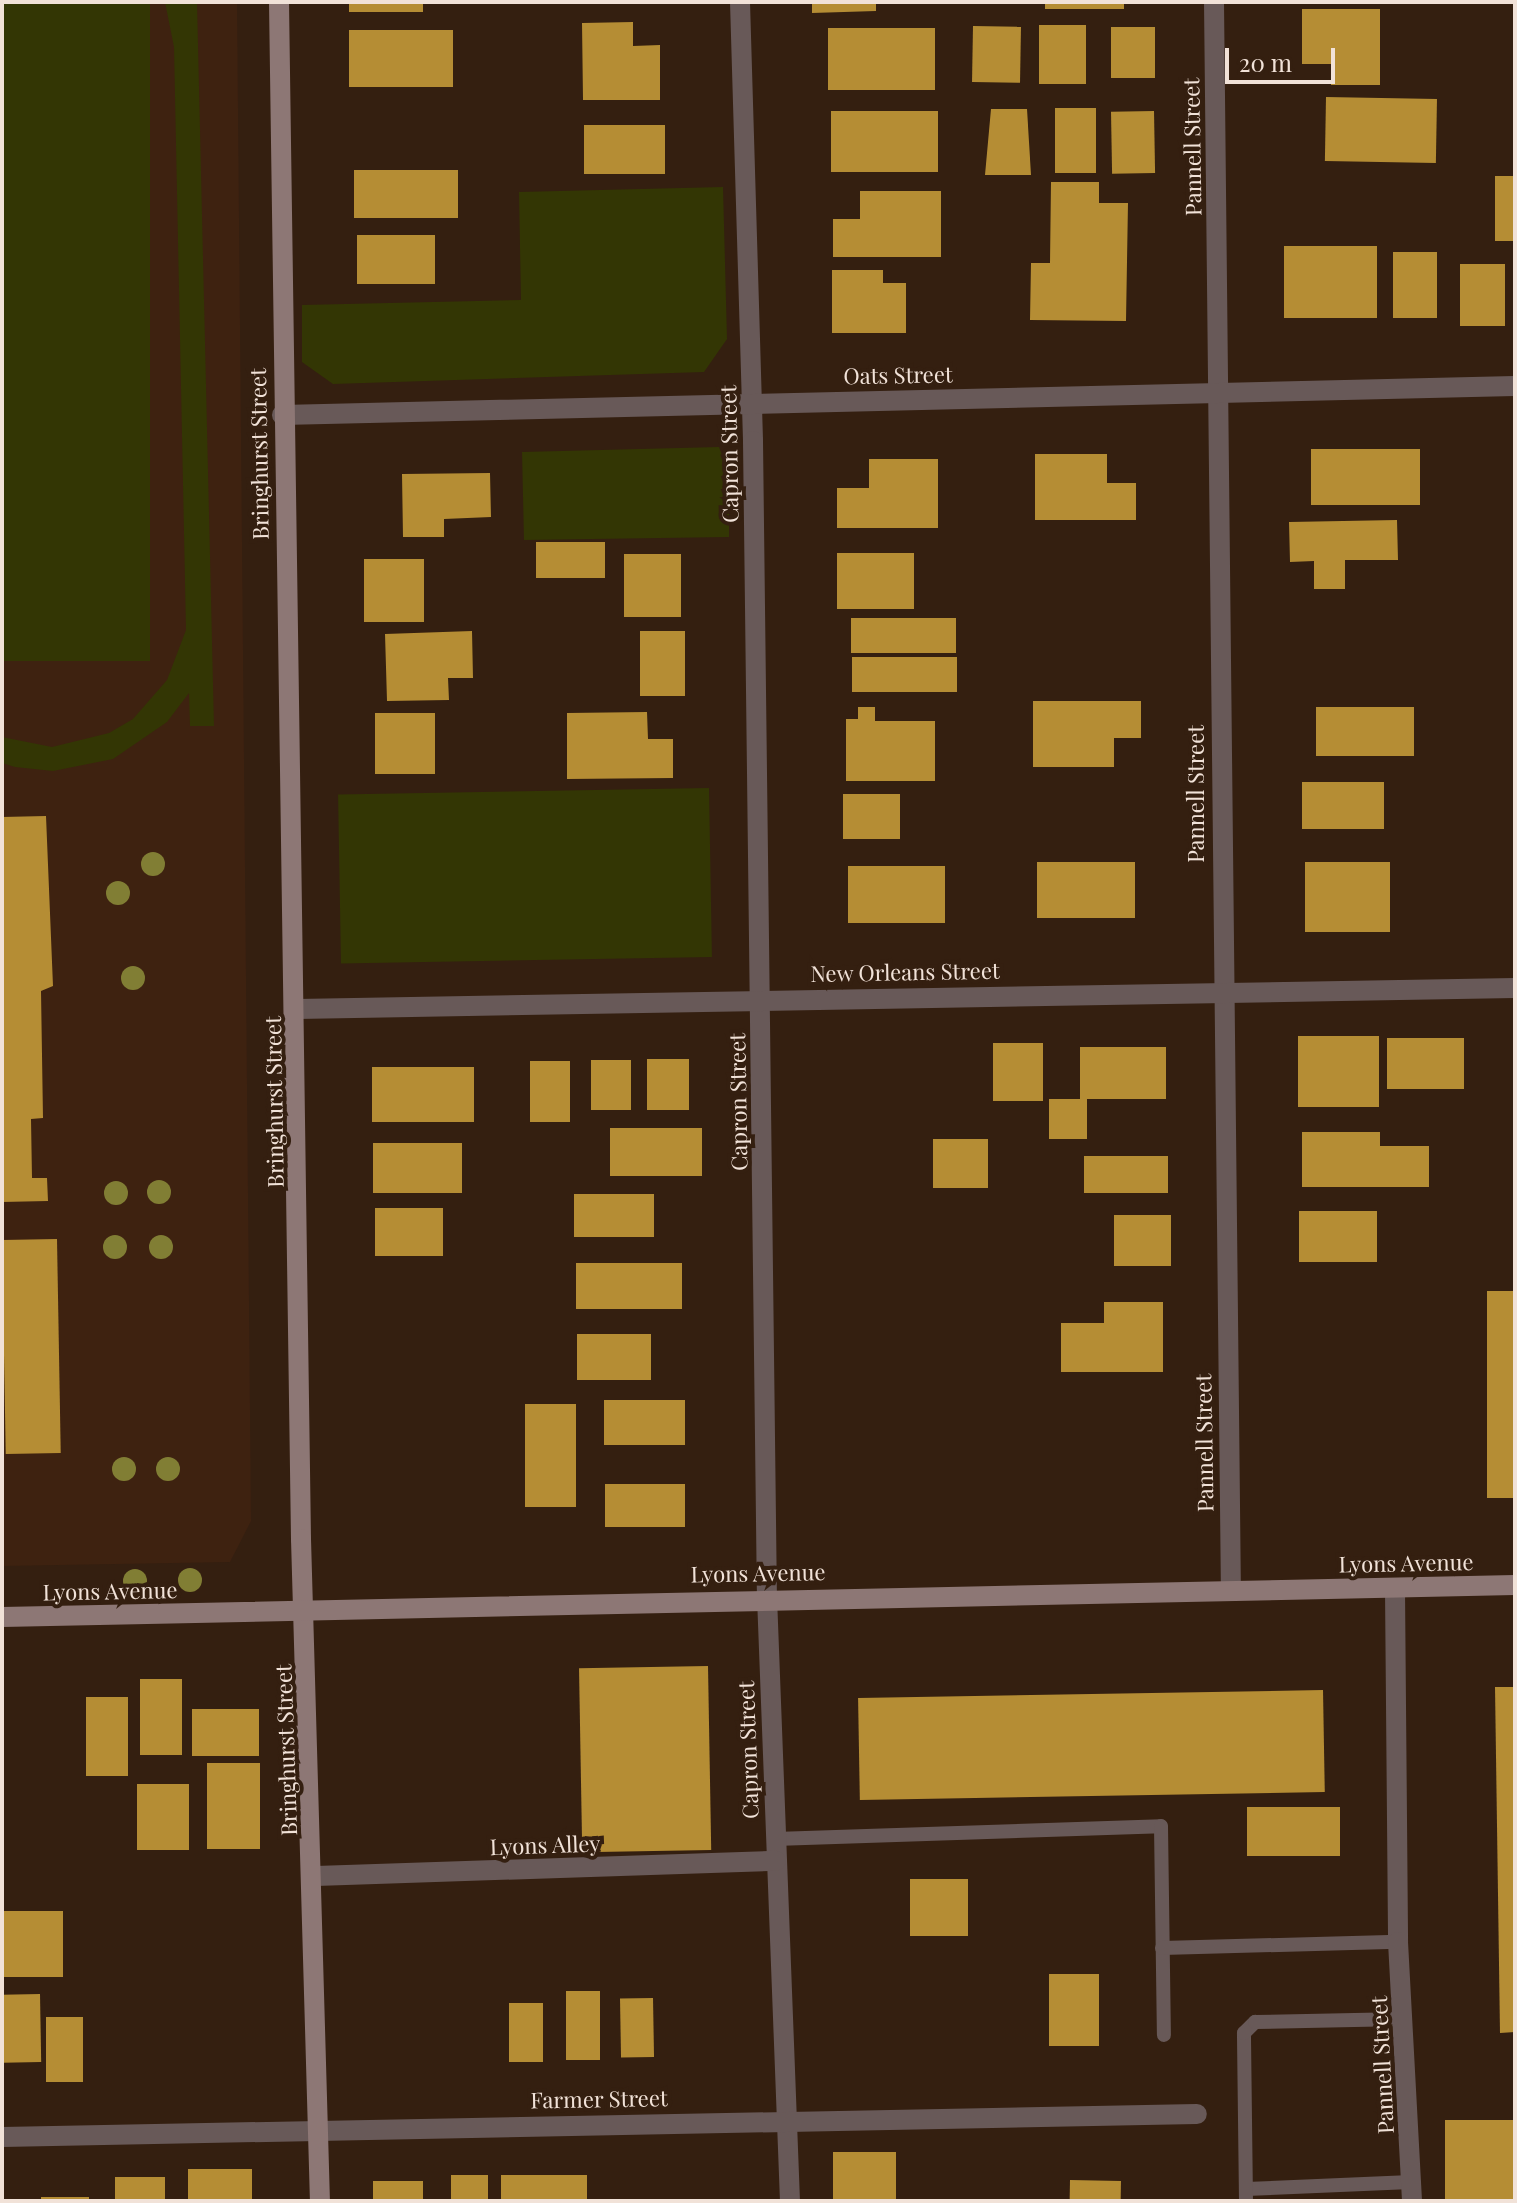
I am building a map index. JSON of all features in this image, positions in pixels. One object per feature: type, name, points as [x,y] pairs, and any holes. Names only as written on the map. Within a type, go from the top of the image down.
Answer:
[{"type":"street","name":"Bringhurst Street","points":[[279,2],[282,415],[297,1009],[304,1610],[316,1876],[320,2201]]},
{"type":"street","name":"Capron Street","points":[[740,2],[752,402],[767,1597],[790,2201]]},
{"type":"street","name":"Pannell Street","points":[[1214,2],[1219,393],[1220,988],[1231,1587]]},
{"type":"street","name":"Oats Street","points":[[282,415],[1515,386]]},
{"type":"street","name":"New Orleans Street","points":[[297,1009],[1220,988],[1515,988]]},
{"type":"street","name":"Lyons Avenue","points":[[2,1617],[1231,1587],[1395,1590],[1515,1585]]},
{"type":"street","name":"Pannell Street","points":[[1395,1590],[1398,1942],[1412,2192]]},
{"type":"street","name":"Lyons Alley","points":[[316,1876],[776,1861]]},
{"type":"street","name":"Farmer Street","points":[[2,2137],[318,2127],[1197,2114]]},
{"type":"lane","points":[[775,1839],[1161,1826],[1164,2035]]},
{"type":"lane","points":[[1162,1948],[1398,1942]]},
{"type":"lane","points":[[1403,2019],[1255,2022],[1244,2033],[1246,2195],[1412,2192]]},
{"type":"shaded area","points":[[2,2],[237,2],[251,1521],[230,1562],[2,1566]]},
{"type":"shaded area","points":[[2,2],[150,2],[150,661],[2,661]]},
{"type":"shaded area","points":[[165,2],[197,2],[214,726],[190,726],[189,693],[167,722],[113,759],[53,771],[15,767],[2,763],[2,737],[52,747],[109,733],[133,719],[167,680],[186,630],[174,47]]},
{"type":"shaded area","points":[[723,187],[727,339],[704,372],[333,384],[302,362],[302,305],[521,300],[519,192]]},
{"type":"shaded area","points":[[719,447],[729,473],[729,537],[524,540],[522,452]]},
{"type":"shaded area","points":[[709,788],[712,957],[341,963],[338,794]]},
{"type":"building","points":[[349,2],[423,2],[423,12],[349,12]]},
{"type":"building","points":[[812,2],[876,2],[876,11],[812,13]]},
{"type":"building","points":[[1045,2],[1124,2],[1124,9],[1045,9]]},
{"type":"building","points":[[1302,9],[1380,9],[1380,85],[1331,85],[1331,64],[1302,64]]},
{"type":"building","points":[[633,22],[633,46],[660,45],[660,100],[583,100],[582,23]]},
{"type":"building","points":[[1039,25],[1086,25],[1086,84],[1039,84]]},
{"type":"building","points":[[973,26],[1021,27],[1020,83],[972,82]]},
{"type":"building","points":[[1111,27],[1155,27],[1155,78],[1111,78]]},
{"type":"building","points":[[828,28],[935,28],[935,90],[828,90]]},
{"type":"building","points":[[349,30],[453,30],[453,87],[349,87]]},
{"type":"building","points":[[1326,97],[1437,99],[1436,163],[1325,161]]},
{"type":"building","points":[[1055,108],[1096,108],[1096,173],[1055,173]]},
{"type":"building","points":[[991,109],[1027,109],[1031,175],[985,175]]},
{"type":"building","points":[[831,111],[938,111],[938,172],[831,172]]},
{"type":"building","points":[[1154,111],[1155,173],[1112,174],[1111,112]]},
{"type":"building","points":[[584,125],[665,125],[665,174],[584,174]]},
{"type":"building","points":[[354,170],[458,170],[458,218],[354,218]]},
{"type":"building","points":[[1495,176],[1515,176],[1515,241],[1495,241]]},
{"type":"building","points":[[1051,182],[1099,182],[1099,203],[1128,203],[1126,321],[1030,320],[1031,263],[1050,263]]},
{"type":"building","points":[[860,191],[941,191],[941,257],[833,257],[833,219],[860,219]]},
{"type":"building","points":[[357,235],[435,235],[435,284],[357,284]]},
{"type":"building","points":[[1284,246],[1377,246],[1377,318],[1284,318]]},
{"type":"building","points":[[1393,252],[1437,252],[1437,318],[1393,318]]},
{"type":"building","points":[[1460,264],[1505,264],[1505,326],[1460,326]]},
{"type":"building","points":[[832,270],[883,270],[883,283],[906,283],[906,333],[832,333]]},
{"type":"building","points":[[1311,449],[1420,449],[1420,505],[1311,505]]},
{"type":"building","points":[[1035,454],[1107,454],[1107,483],[1136,483],[1136,520],[1035,520]]},
{"type":"building","points":[[869,459],[938,459],[938,528],[837,528],[837,488],[869,488]]},
{"type":"building","points":[[490,473],[491,517],[444,519],[444,537],[403,537],[402,474]]},
{"type":"building","points":[[1397,520],[1398,560],[1345,560],[1345,589],[1314,589],[1314,561],[1290,562],[1289,522]]},
{"type":"building","points":[[536,542],[605,542],[605,578],[536,578]]},
{"type":"building","points":[[837,553],[914,553],[914,609],[837,609]]},
{"type":"building","points":[[624,554],[681,554],[681,617],[624,617]]},
{"type":"building","points":[[364,559],[424,559],[424,622],[364,622]]},
{"type":"building","points":[[851,618],[956,618],[956,653],[851,653]]},
{"type":"building","points":[[472,631],[473,678],[448,678],[449,700],[387,701],[385,634]]},
{"type":"building","points":[[640,631],[685,631],[685,696],[640,696]]},
{"type":"building","points":[[852,657],[957,657],[957,692],[852,692]]},
{"type":"building","points":[[1033,701],[1141,701],[1141,738],[1114,738],[1114,767],[1033,767]]},
{"type":"building","points":[[858,707],[875,707],[875,721],[935,721],[935,781],[846,781],[846,719],[858,719]]},
{"type":"building","points":[[1316,707],[1414,707],[1414,756],[1316,756]]},
{"type":"building","points":[[647,712],[648,739],[673,739],[673,778],[567,779],[567,713]]},
{"type":"building","points":[[375,713],[435,713],[435,774],[375,774]]},
{"type":"building","points":[[1302,782],[1384,782],[1384,829],[1302,829]]},
{"type":"building","points":[[843,794],[900,794],[900,839],[843,839]]},
{"type":"building","points":[[46,816],[53,986],[41,991],[43,1118],[31,1119],[32,1178],[47,1178],[48,1201],[2,1202],[2,817]]},
{"type":"building","points":[[1037,862],[1135,862],[1135,918],[1037,918]]},
{"type":"building","points":[[1305,862],[1390,862],[1390,932],[1305,932]]},
{"type":"building","points":[[848,866],[945,866],[945,923],[848,923]]},
{"type":"building","points":[[1298,1036],[1379,1036],[1379,1107],[1298,1107]]},
{"type":"building","points":[[1387,1038],[1464,1038],[1464,1089],[1387,1089]]},
{"type":"building","points":[[993,1043],[1043,1043],[1043,1101],[993,1101]]},
{"type":"building","points":[[1080,1047],[1166,1047],[1166,1099],[1087,1099],[1087,1139],[1049,1139],[1049,1099],[1080,1099]]},
{"type":"building","points":[[647,1059],[689,1059],[689,1110],[647,1110]]},
{"type":"building","points":[[591,1060],[631,1060],[631,1110],[591,1110]]},
{"type":"building","points":[[530,1061],[570,1061],[570,1122],[530,1122]]},
{"type":"building","points":[[372,1067],[474,1067],[474,1122],[372,1122]]},
{"type":"building","points":[[610,1128],[702,1128],[702,1176],[610,1176]]},
{"type":"building","points":[[1302,1132],[1380,1132],[1380,1146],[1429,1146],[1429,1187],[1302,1187]]},
{"type":"building","points":[[933,1139],[988,1139],[988,1188],[933,1188]]},
{"type":"building","points":[[373,1143],[462,1143],[462,1193],[373,1193]]},
{"type":"building","points":[[1084,1156],[1168,1156],[1168,1193],[1084,1193]]},
{"type":"building","points":[[574,1194],[654,1194],[654,1237],[574,1237]]},
{"type":"building","points":[[375,1208],[443,1208],[443,1256],[375,1256]]},
{"type":"building","points":[[1299,1211],[1377,1211],[1377,1262],[1299,1262]]},
{"type":"building","points":[[1114,1215],[1171,1215],[1171,1266],[1114,1266]]},
{"type":"building","points":[[57,1239],[61,1453],[6,1454],[2,1240]]},
{"type":"building","points":[[576,1263],[682,1263],[682,1309],[576,1309]]},
{"type":"building","points":[[1487,1291],[1515,1291],[1515,1498],[1487,1498]]},
{"type":"building","points":[[1104,1302],[1163,1302],[1163,1372],[1061,1372],[1061,1323],[1104,1323]]},
{"type":"building","points":[[577,1334],[651,1334],[651,1380],[577,1380]]},
{"type":"building","points":[[604,1400],[685,1400],[685,1445],[604,1445]]},
{"type":"building","points":[[525,1404],[576,1404],[576,1507],[525,1507]]},
{"type":"building","points":[[605,1484],[685,1484],[685,1527],[605,1527]]},
{"type":"building","points":[[708,1666],[711,1850],[582,1852],[579,1668]]},
{"type":"building","points":[[140,1679],[182,1679],[182,1755],[140,1755]]},
{"type":"building","points":[[1495,1687],[1515,1687],[1515,2032],[1500,2033]]},
{"type":"building","points":[[1323,1690],[1325,1792],[860,1800],[858,1698]]},
{"type":"building","points":[[86,1697],[128,1697],[128,1776],[86,1776]]},
{"type":"building","points":[[192,1709],[259,1709],[259,1756],[192,1756]]},
{"type":"building","points":[[207,1763],[260,1763],[260,1849],[207,1849]]},
{"type":"building","points":[[137,1784],[189,1784],[189,1850],[137,1850]]},
{"type":"building","points":[[1247,1807],[1340,1807],[1340,1856],[1247,1856]]},
{"type":"building","points":[[910,1879],[968,1879],[968,1936],[910,1936]]},
{"type":"building","points":[[2,1911],[63,1911],[63,1977],[2,1977]]},
{"type":"building","points":[[1049,1974],[1099,1974],[1099,2046],[1049,2046]]},
{"type":"building","points":[[566,1991],[600,1991],[600,2060],[566,2060]]},
{"type":"building","points":[[40,1994],[41,2062],[3,2063],[2,1995]]},
{"type":"building","points":[[653,1998],[654,2057],[621,2058],[620,1999]]},
{"type":"building","points":[[509,2003],[543,2003],[543,2062],[509,2062]]},
{"type":"building","points":[[46,2017],[83,2017],[83,2082],[46,2082]]},
{"type":"building","points":[[1445,2120],[1515,2120],[1515,2201],[1445,2201]]},
{"type":"building","points":[[833,2152],[896,2152],[896,2201],[833,2201]]},
{"type":"building","points":[[188,2169],[252,2169],[252,2201],[188,2201]]},
{"type":"building","points":[[451,2175],[488,2175],[488,2201],[451,2201]]},
{"type":"building","points":[[501,2175],[587,2175],[587,2201],[501,2201]]},
{"type":"building","points":[[115,2177],[165,2177],[165,2201],[115,2201]]},
{"type":"building","points":[[1070,2180],[1121,2181],[1121,2201],[1070,2201]]},
{"type":"building","points":[[373,2181],[423,2181],[423,2201],[373,2201]]},
{"type":"building","points":[[41,2197],[89,2197],[89,2201],[41,2201]]}]
